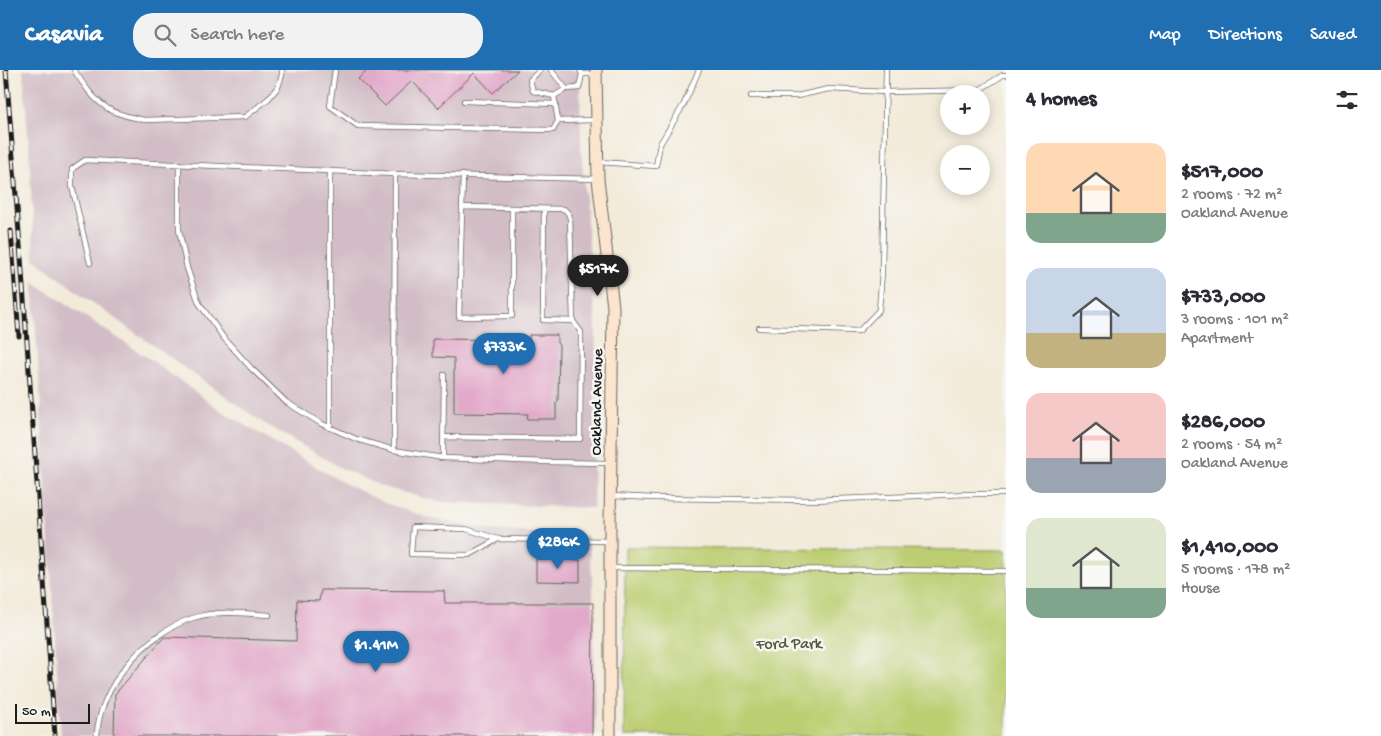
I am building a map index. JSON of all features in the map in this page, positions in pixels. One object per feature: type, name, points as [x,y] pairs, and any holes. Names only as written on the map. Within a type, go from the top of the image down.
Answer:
[{"type":"street","name":"Oakland Avenue","points":[[596,72],[598,179],[613,308],[610,496],[610,736]]},
{"type":"lane","points":[[74,70],[89,92],[108,109],[144,120],[245,117],[268,99],[278,87],[282,70]]},
{"type":"lane","points":[[335,70],[330,106],[358,126],[553,130],[558,121],[554,96]]},
{"type":"lane","points":[[540,70],[530,80],[533,91],[554,96],[566,89],[579,88],[581,72],[596,72]]},
{"type":"lane","points":[[551,70],[566,89]]},
{"type":"lane","points":[[597,162],[656,166],[660,144],[684,104],[699,70]]},
{"type":"lane","points":[[759,328],[860,331],[879,310],[882,272],[886,70]]},
{"type":"lane","points":[[751,96],[797,96],[829,89],[885,92],[979,90],[1006,75]]},
{"type":"lane","points":[[464,102],[556,104]]},
{"type":"lane","points":[[558,121],[597,120]]},
{"type":"lane","points":[[90,262],[72,186],[72,169],[85,160],[395,174],[598,179]]},
{"type":"lane","points":[[178,164],[179,230],[186,268],[199,303],[223,337],[286,402],[330,428],[356,440],[394,450],[443,458],[611,463]]},
{"type":"lane","points":[[330,171],[330,428]]},
{"type":"lane","points":[[394,450],[395,174]]},
{"type":"lane","points":[[463,175],[459,317],[512,316],[512,208]]},
{"type":"lane","points":[[443,437],[580,439],[581,332],[573,321],[570,218],[568,213],[564,209],[462,207]]},
{"type":"lane","points":[[544,209],[543,320],[573,321]]},
{"type":"lane","points":[[443,458],[444,375]]},
{"type":"lane","points":[[610,496],[812,500],[1006,494]]},
{"type":"lane","points":[[498,539],[469,555],[411,554],[413,528],[466,529],[498,539],[610,541]]},
{"type":"lane","points":[[610,568],[1006,571]]},
{"type":"lane","points":[[97,736],[101,711],[114,682],[134,658],[161,634],[192,618],[212,614],[232,612],[269,615]]},
{"type":"shaded area","points":[[23,70],[580,70],[581,151],[596,328],[593,508],[439,502],[383,487],[339,467],[262,422],[83,296],[34,259],[29,147]]},
{"type":"shaded area","points":[[33,282],[151,360],[223,412],[342,482],[385,503],[429,518],[489,530],[588,536],[593,585],[595,736],[61,736]]},
{"type":"green space","name":"Ford Park","points":[[625,547],[1006,550],[1006,736],[624,736]]},
{"type":"building","points":[[368,70],[518,70],[493,93],[474,73],[438,108],[412,81],[385,106],[358,79]]},
{"type":"building","points":[[529,335],[557,335],[557,343],[559,345],[556,419],[527,419],[528,414],[454,413],[454,358],[433,357],[433,339],[529,340]]},
{"type":"building","points":[[536,559],[580,560],[580,582],[536,581]]},
{"type":"building","points":[[321,590],[444,591],[445,603],[593,603],[592,736],[114,736],[115,694],[164,637],[296,641],[297,600],[319,601]]},
{"type":"railway","points":[[6,70],[55,736]]},
{"type":"railway","points":[[11,231],[19,336]]}]
